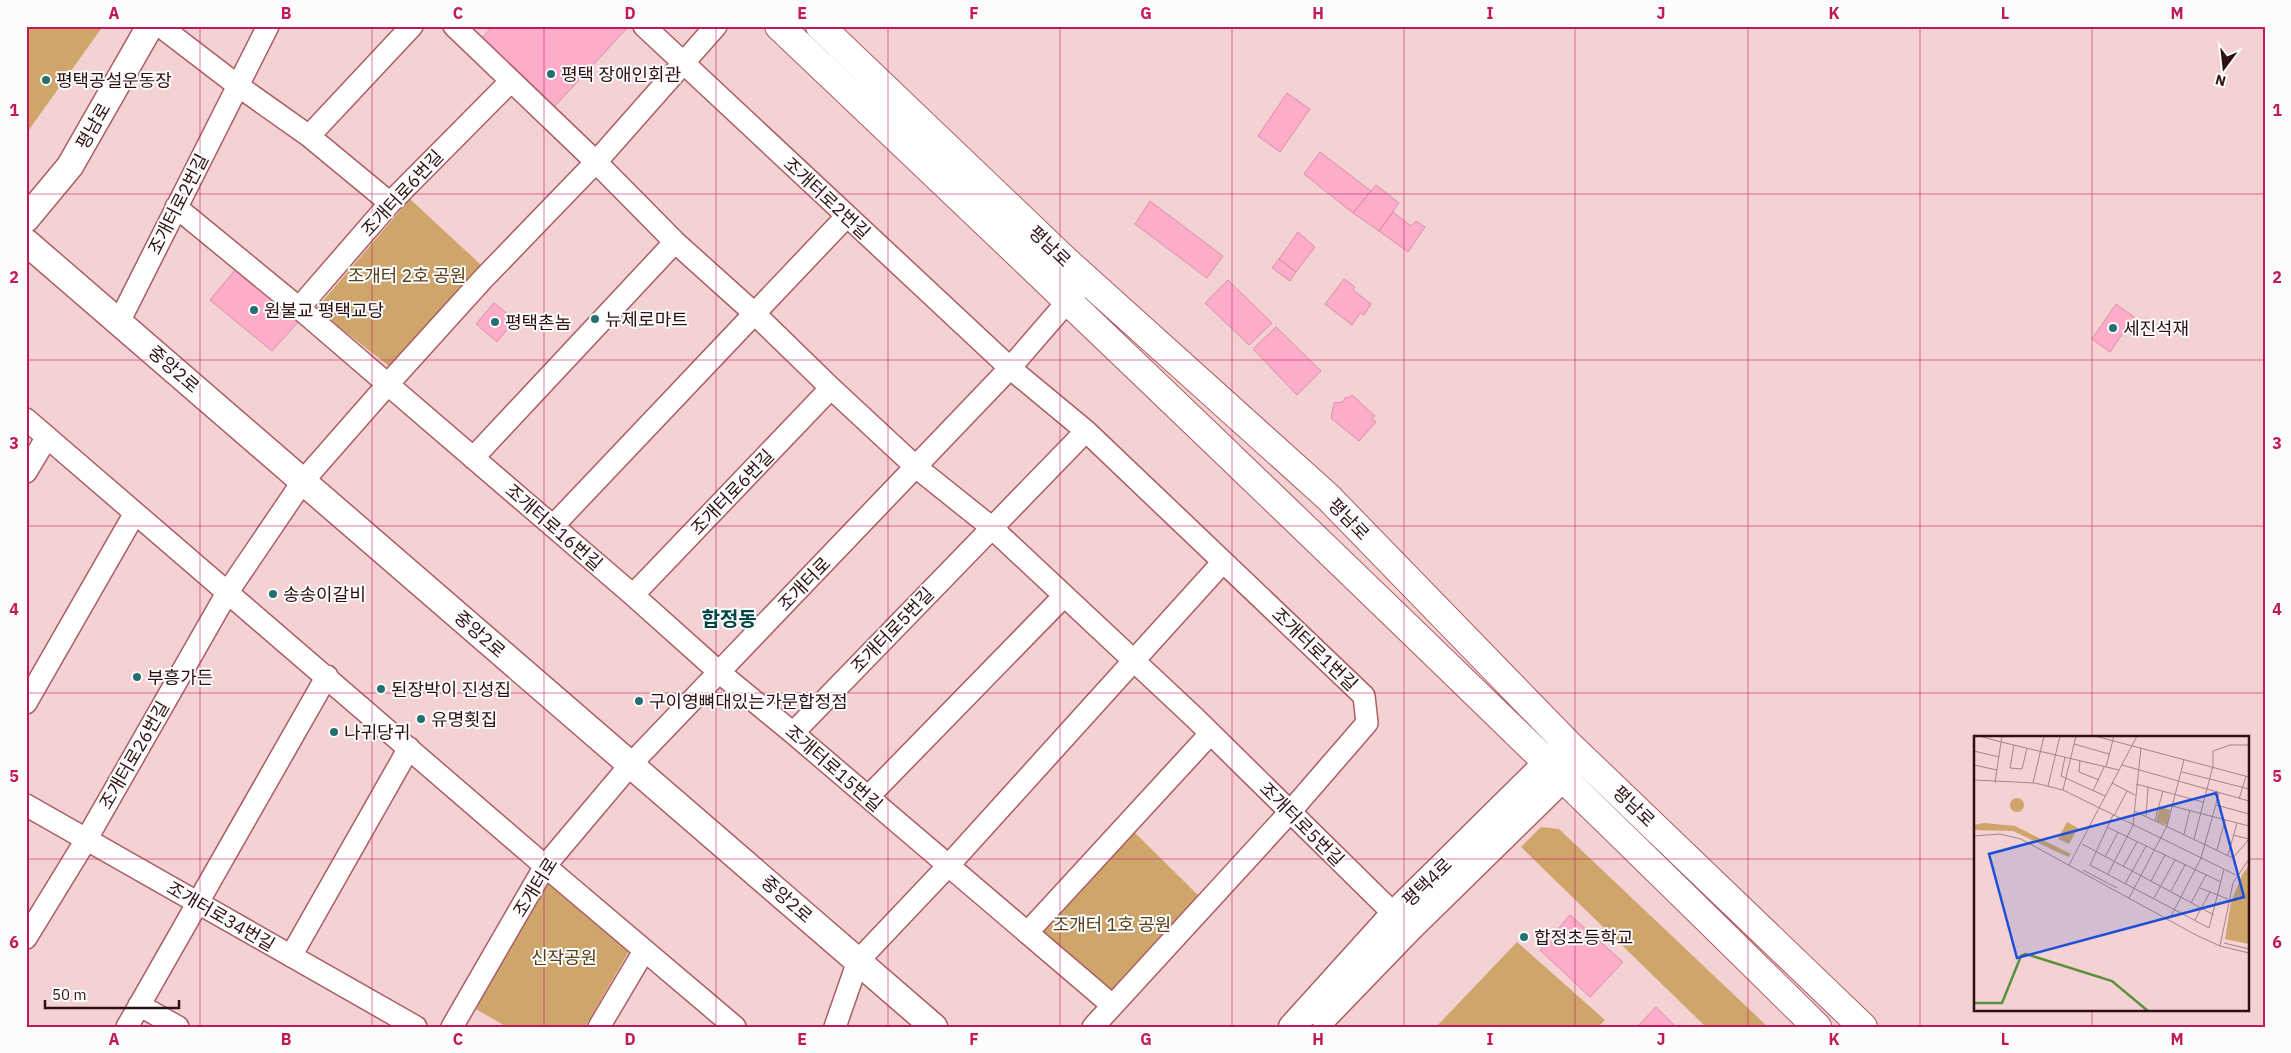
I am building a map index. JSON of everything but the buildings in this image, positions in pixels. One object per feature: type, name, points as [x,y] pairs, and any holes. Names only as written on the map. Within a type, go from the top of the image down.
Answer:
[{"type":"main road","name":"평남로","points":[[779,26],[1068,301],[1556,771],[1817,1027]]},
{"type":"main road","name":"평남로","points":[[820,26],[1086,280],[1328,497],[1575,750],[1863,1027]]},
{"type":"street","name":"평남로","points":[[26,219],[70,166],[150,26]]},
{"type":"street","points":[[160,26],[237,85],[309,136],[390,203]]},
{"type":"street","name":"조개터로2번길","points":[[119,322],[268,26]]},
{"type":"street","points":[[309,136],[412,26]]},
{"type":"street","points":[[454,26],[510,82],[596,162],[675,242],[754,313],[830,388],[916,468]]},
{"type":"street","name":"조개터로2번길","points":[[644,26],[1010,368]]},
{"type":"street","points":[[303,481],[483,279],[596,162],[716,26]]},
{"type":"street","name":"조개터로6번길","points":[[299,308],[390,203],[510,82]]},
{"type":"street","name":"조개터로16번길","points":[[176,207],[388,384],[634,595],[719,672]]},
{"type":"street","points":[[553,526],[846,216]]},
{"type":"street","name":"중앙2로","points":[[26,242],[934,1027]]},
{"type":"street","points":[[473,458],[675,242]]},
{"type":"street","name":"조개터로","points":[[452,1027],[545,866],[631,764],[916,468],[1010,368],[1086,280]]},
{"type":"street","name":"조개터로1번길","points":[[1010,368],[1086,431],[1364,696],[1367,723],[1290,812],[1093,1027]]},
{"type":"street","name":"조개터로6번길","points":[[634,595],[830,388]]},
{"type":"street","points":[[26,419],[227,593],[327,676],[644,951],[724,1023]]},
{"type":"street","name":"조개터로5번길","points":[[793,733],[1086,431]]},
{"type":"street","points":[[26,472],[48,437]]},
{"type":"street","name":"조개터로5번길","points":[[916,468],[991,527],[1210,734],[1394,914]]},
{"type":"street","name":"조개터로26번길","points":[[26,938],[86,840],[227,593],[303,481]]},
{"type":"street","points":[[26,703],[135,513]]},
{"type":"street","points":[[835,1027],[858,961],[948,866],[1223,562]]},
{"type":"street","points":[[868,797],[1064,596]]},
{"type":"street","name":"조개터로15번길","points":[[719,672],[1112,1005]]},
{"type":"street","points":[[127,1027],[327,676]]},
{"type":"street","points":[[1026,933],[1210,734]]},
{"type":"street","points":[[290,956],[409,748]]},
{"type":"street","name":"평택4로","points":[[1315,1027],[1575,750]]},
{"type":"street","name":"평택4로","points":[[1292,1027],[1394,914],[1556,771]]},
{"type":"street","name":"조개터로34번길","points":[[26,805],[416,1027]]},
{"type":"street","points":[[599,1027],[644,951]]},
{"type":"street","points":[[140,1005],[178,1027]]},
{"type":"green space","name":"평택공설운동장","points":[[26,26],[103,26],[26,134]]},
{"type":"green space","name":"조개터 2호 공원","points":[[410,199],[481,265],[389,366],[316,309]]},
{"type":"green space","points":[[1541,827],[1559,829],[1768,1027],[1706,1027],[1521,847]]},
{"type":"green space","name":"조개터 1호 공원","points":[[1132,830],[1201,898],[1114,995],[1041,929]]},
{"type":"green space","name":"신작공원","points":[[548,874],[636,939],[585,1027],[507,1027],[474,1008]]},
{"type":"green space","points":[[1517,942],[1605,1020],[1598,1027],[1436,1027]]},
{"type":"place","name":"평택 장애인회관","points":[[551,74]]},
{"type":"place","name":"평택공설운동장","points":[[46,80]]},
{"type":"place","name":"원불교 평택교당","points":[[254,310]]},
{"type":"place","name":"뉴제로마트","points":[[595,319]]},
{"type":"place","name":"평택촌놈","points":[[495,322]]},
{"type":"place","name":"세진석재","points":[[2113,328]]},
{"type":"place","name":"송송이갈비","points":[[273,594]]},
{"type":"place","name":"부흥가든","points":[[137,677]]},
{"type":"place","name":"된장박이 진성집","points":[[381,689]]},
{"type":"place","name":"구이영뼈대있는가문합정점","points":[[639,701]]},
{"type":"place","name":"유명횟집","points":[[421,719]]},
{"type":"place","name":"나귀당귀","points":[[334,732]]},
{"type":"place","name":"합정초등학교","points":[[1524,937]]},
{"type":"district","name":"합정동","points":[[729,618]]}]
